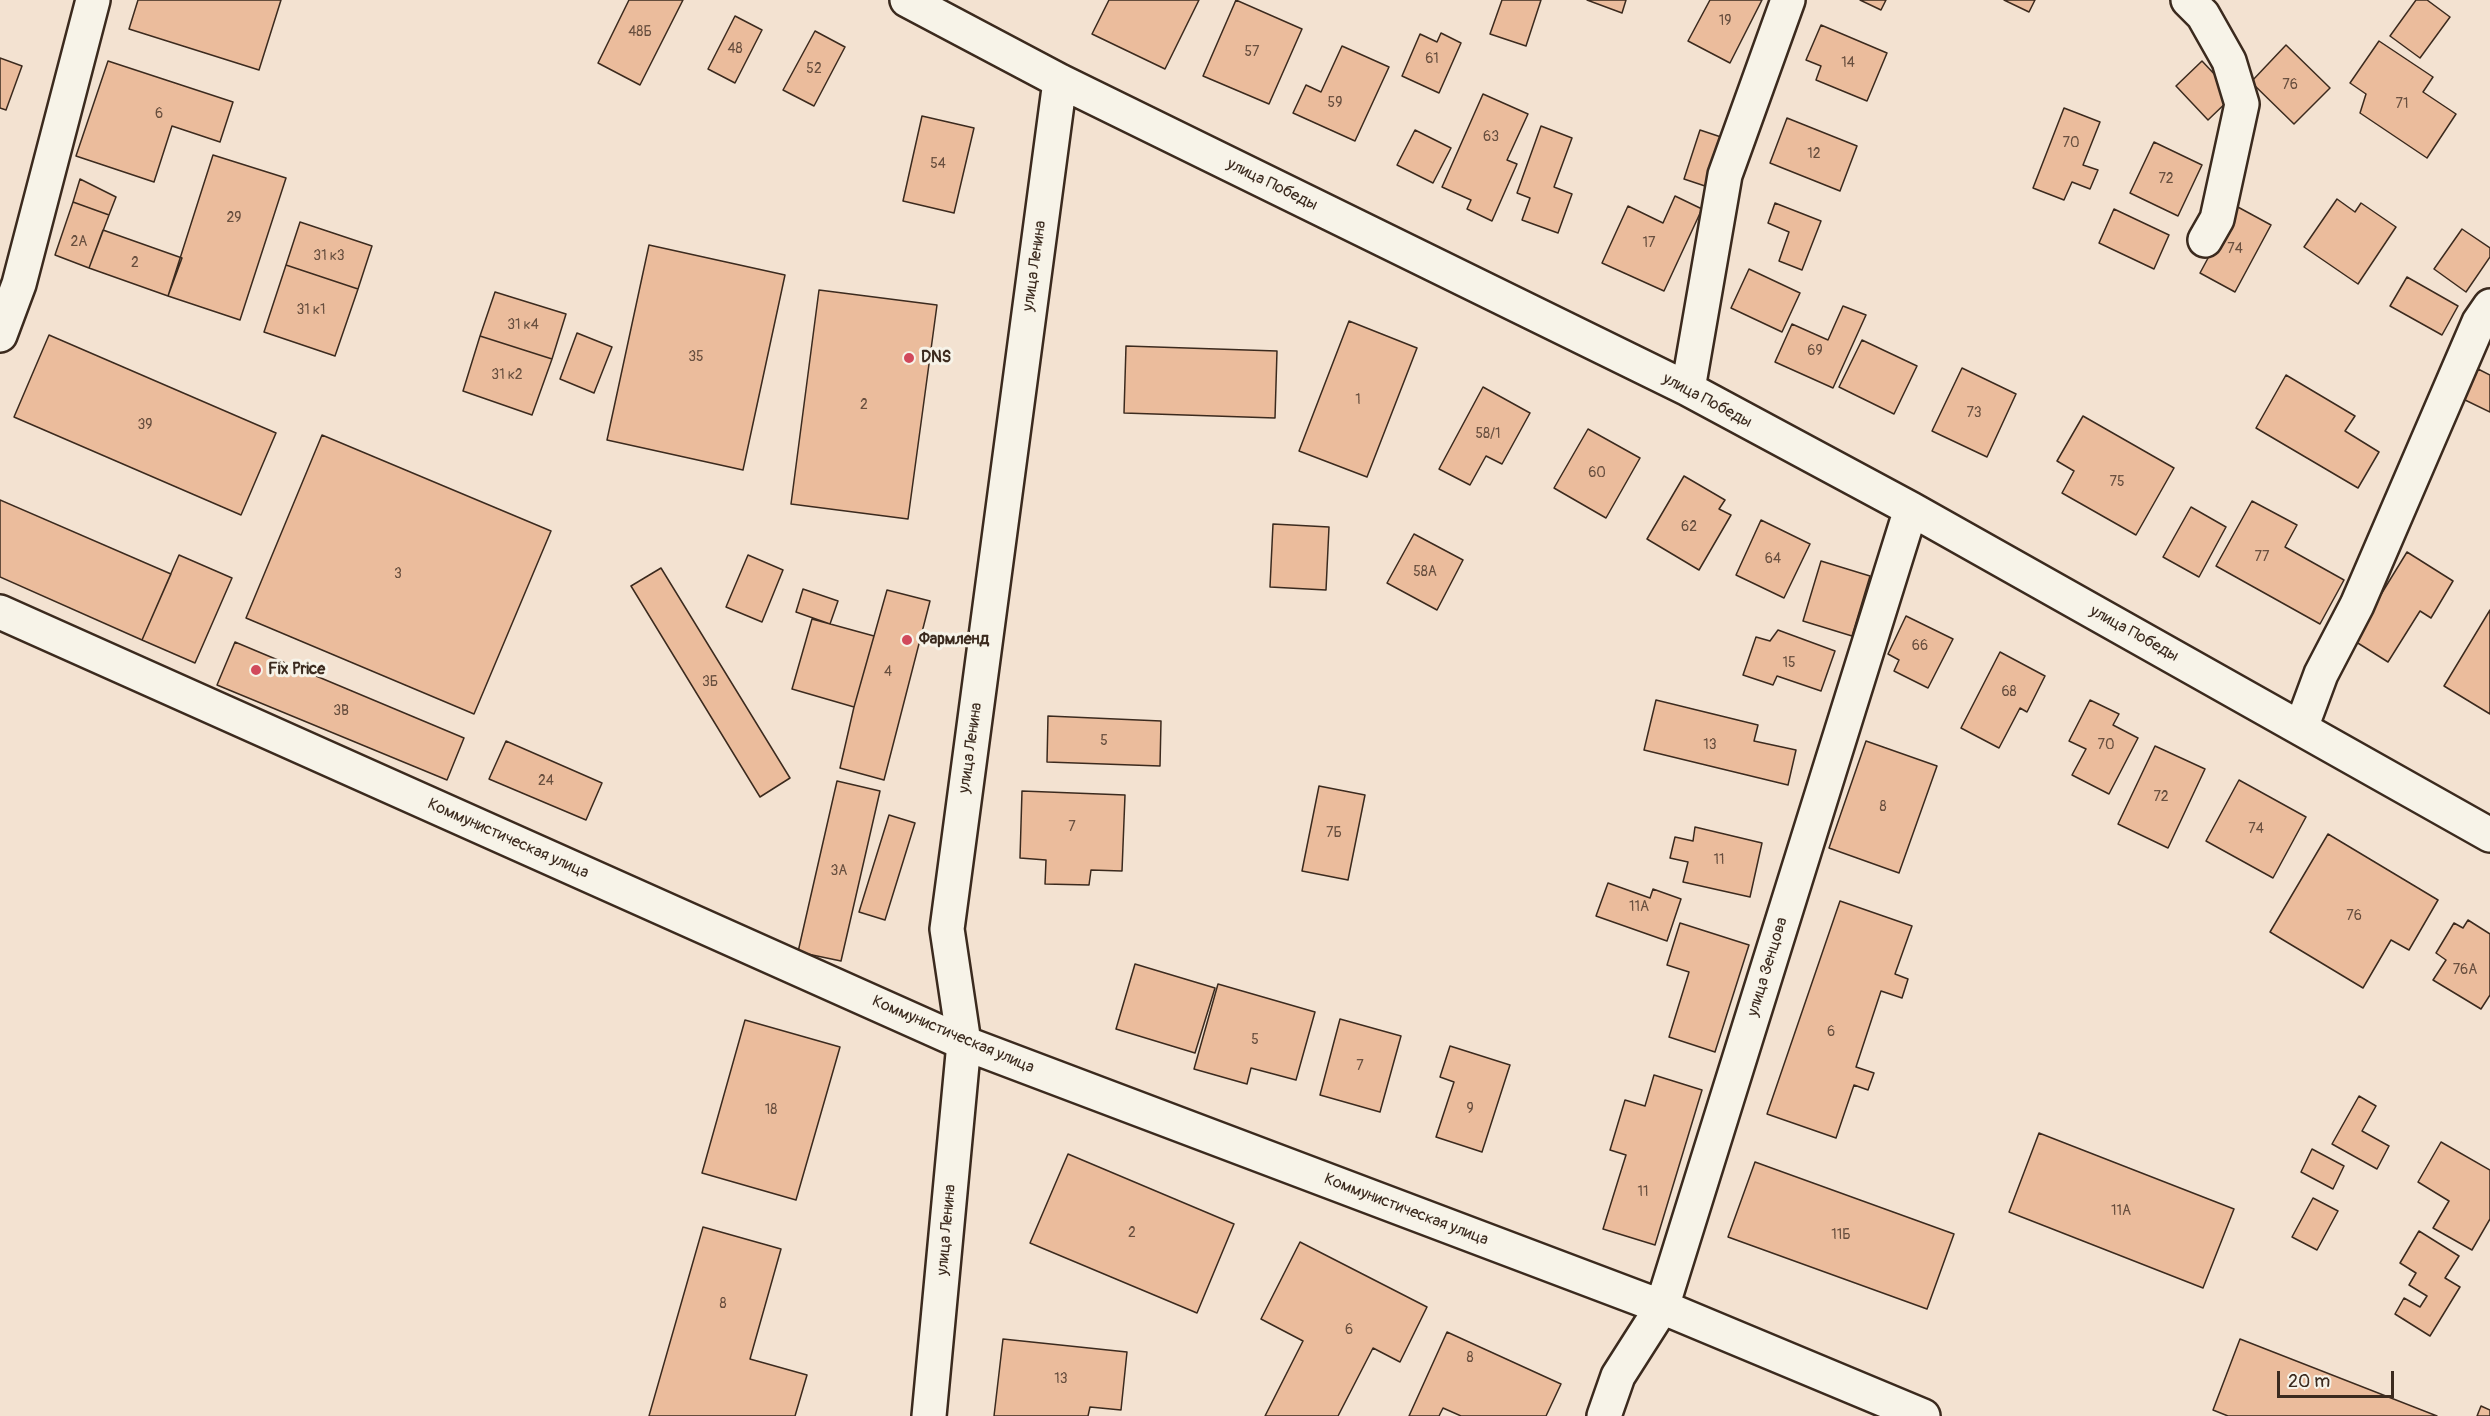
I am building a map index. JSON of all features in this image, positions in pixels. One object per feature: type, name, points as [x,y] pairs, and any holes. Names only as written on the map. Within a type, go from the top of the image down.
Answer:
[{"type":"street","points":[[0,335],[19,284],[93,0]]},
{"type":"street","name":"улица Победы","points":[[907,0],[1060,81],[1688,389],[1911,509],[2490,835]]},
{"type":"street","points":[[1688,389],[1725,175],[1788,0]]},
{"type":"street","points":[[2188,0],[2203,15],[2229,61],[2242,105],[2217,219],[2205,240]]},
{"type":"street","name":"улица Ленина","points":[[929,1416],[964,1043],[947,929],[1060,81]]},
{"type":"street","points":[[2301,728],[2321,675],[2357,605],[2479,322],[2490,306]]},
{"type":"street","name":"улица Зенцова","points":[[1604,1416],[1618,1376],[1662,1307],[1911,509]]},
{"type":"street","name":"Коммунистическая улица","points":[[0,612],[964,1043],[1662,1307],[1923,1416]]},
{"type":"building","points":[[138,0],[281,0],[259,70],[129,29]]},
{"type":"building","points":[[629,0],[683,0],[640,85],[598,63]]},
{"type":"building","points":[[1109,0],[1199,0],[1165,69],[1092,34]]},
{"type":"building","points":[[1236,0],[1302,29],[1269,104],[1203,76]]},
{"type":"building","points":[[1502,0],[1541,0],[1526,46],[1490,34]]},
{"type":"building","points":[[1587,0],[1626,0],[1622,13]]},
{"type":"building","points":[[1710,0],[1762,0],[1730,63],[1688,41]]},
{"type":"building","points":[[1860,0],[1886,0],[1881,10]]},
{"type":"building","points":[[2004,0],[2035,0],[2029,12]]},
{"type":"building","points":[[2416,0],[2427,0],[2450,17],[2420,58],[2390,36]]},
{"type":"building","points":[[735,16],[762,30],[735,83],[708,69]]},
{"type":"building","points":[[1821,25],[1887,53],[1867,101],[1816,80],[1821,66],[1806,60]]},
{"type":"building","points":[[815,31],[845,47],[814,106],[783,90]]},
{"type":"building","points":[[1441,33],[1461,43],[1439,93],[1402,76],[1420,34],[1437,42]]},
{"type":"building","points":[[2379,41],[2433,77],[2423,92],[2456,114],[2427,158],[2360,113],[2366,94],[2350,83]]},
{"type":"building","points":[[2286,45],[2330,88],[2294,124],[2251,82]]},
{"type":"building","points":[[1342,46],[1389,67],[1355,141],[1293,113],[1306,85],[1321,92]]},
{"type":"building","points":[[0,58],[22,66],[6,110],[0,108]]},
{"type":"building","points":[[108,61],[233,102],[220,142],[172,126],[154,182],[76,156]]},
{"type":"building","points":[[2202,61],[2234,95],[2208,120],[2176,86]]},
{"type":"building","points":[[1483,94],[1528,114],[1507,160],[1517,164],[1492,221],[1467,209],[1471,200],[1442,187]]},
{"type":"building","points":[[2064,108],[2100,122],[2083,165],[2098,170],[2090,189],[2072,182],[2064,200],[2033,188]]},
{"type":"building","points":[[922,116],[974,128],[954,213],[903,201]]},
{"type":"building","points":[[1787,118],[1857,146],[1840,191],[1770,163]]},
{"type":"building","points":[[1541,126],[1572,138],[1554,187],[1572,194],[1558,233],[1522,220],[1530,198],[1517,193]]},
{"type":"building","points":[[1415,130],[1451,148],[1433,183],[1397,165]]},
{"type":"building","points":[[1700,130],[1721,137],[1705,186],[1684,179]]},
{"type":"building","points":[[2154,142],[2202,165],[2178,216],[2130,193]]},
{"type":"building","points":[[213,155],[286,178],[240,320],[168,296]]},
{"type":"building","points":[[80,179],[116,197],[109,215],[73,202]]},
{"type":"building","points":[[1675,196],[1702,209],[1664,291],[1602,263],[1628,206],[1663,223]]},
{"type":"building","points":[[2337,199],[2355,212],[2361,203],[2396,227],[2358,284],[2304,247]]},
{"type":"building","points":[[73,202],[109,215],[89,268],[55,255]]},
{"type":"building","points":[[1775,203],[1821,221],[1802,270],[1779,261],[1789,232],[1768,223]]},
{"type":"building","points":[[2236,206],[2271,225],[2235,292],[2200,273]]},
{"type":"building","points":[[2114,209],[2169,235],[2154,269],[2099,243]]},
{"type":"building","points":[[300,222],[372,246],[358,289],[286,265]]},
{"type":"building","points":[[2462,229],[2490,248],[2490,257],[2466,292],[2434,269]]},
{"type":"building","points":[[103,230],[182,258],[168,296],[89,268]]},
{"type":"building","points":[[649,245],[785,275],[743,470],[607,440]]},
{"type":"building","points":[[286,265],[358,289],[335,356],[264,332]]},
{"type":"building","points":[[1749,269],[1800,293],[1782,332],[1731,308]]},
{"type":"building","points":[[2407,277],[2458,306],[2442,335],[2390,306]]},
{"type":"building","points":[[819,290],[937,305],[908,519],[791,504]]},
{"type":"building","points":[[495,292],[566,314],[552,359],[480,336]]},
{"type":"building","points":[[1843,306],[1866,315],[1833,388],[1775,362],[1792,324],[1828,340]]},
{"type":"building","points":[[1349,321],[1417,348],[1367,477],[1299,451]]},
{"type":"building","points":[[577,333],[612,347],[594,393],[560,379]]},
{"type":"building","points":[[49,335],[276,433],[241,515],[14,417]]},
{"type":"building","points":[[480,336],[552,359],[532,415],[463,391]]},
{"type":"building","points":[[1862,340],[1917,366],[1894,414],[1839,387]]},
{"type":"building","points":[[1126,346],[1277,351],[1275,418],[1124,413]]},
{"type":"building","points":[[1962,368],[2016,394],[1987,457],[1932,431]]},
{"type":"building","points":[[2478,369],[2490,375],[2490,412],[2463,399]]},
{"type":"building","points":[[2286,375],[2355,416],[2345,431],[2379,452],[2358,488],[2256,428]]},
{"type":"building","points":[[1483,387],[1530,413],[1502,464],[1486,456],[1470,485],[1439,469]]},
{"type":"building","points":[[2083,416],[2174,468],[2136,535],[2062,493],[2074,471],[2057,461]]},
{"type":"building","points":[[1588,429],[1640,458],[1606,518],[1554,488]]},
{"type":"building","points":[[322,435],[551,531],[474,714],[246,618]]},
{"type":"building","points":[[1684,476],[1725,500],[1719,509],[1731,515],[1699,570],[1647,539]]},
{"type":"building","points":[[0,500],[171,574],[142,640],[0,577]]},
{"type":"building","points":[[2252,501],[2297,525],[2285,547],[2344,580],[2320,624],[2216,566]]},
{"type":"building","points":[[2191,507],[2226,527],[2199,577],[2163,557]]},
{"type":"building","points":[[1761,520],[1810,544],[1784,598],[1736,575]]},
{"type":"building","points":[[1273,524],[1329,527],[1326,590],[1270,587]]},
{"type":"building","points":[[1414,534],[1463,560],[1437,610],[1387,583]]},
{"type":"building","points":[[2407,552],[2453,581],[2431,618],[2420,611],[2388,662],[2353,640]]},
{"type":"building","points":[[179,555],[232,578],[195,663],[142,640]]},
{"type":"building","points":[[748,555],[783,570],[762,622],[726,607]]},
{"type":"building","points":[[1821,561],[1870,576],[1852,636],[1803,621]]},
{"type":"building","points":[[661,568],[790,778],[760,797],[631,586]]},
{"type":"building","points":[[803,589],[838,601],[830,624],[796,612]]},
{"type":"building","points":[[887,590],[930,601],[884,780],[840,768],[854,707]]},
{"type":"building","points":[[2490,610],[2490,714],[2444,686]]},
{"type":"building","points":[[1906,616],[1953,639],[1928,688],[1894,671],[1899,660],[1888,654]]},
{"type":"building","points":[[812,619],[874,636],[854,707],[792,689]]},
{"type":"building","points":[[1778,630],[1835,651],[1821,691],[1777,676],[1773,685],[1743,675],[1756,637],[1770,641]]},
{"type":"building","points":[[235,642],[464,738],[447,780],[217,685]]},
{"type":"building","points":[[2000,652],[2045,676],[2027,712],[2020,708],[1999,748],[1961,728]]},
{"type":"building","points":[[1656,700],[1758,725],[1754,741],[1796,750],[1788,785],[1644,750]]},
{"type":"building","points":[[2090,700],[2119,714],[2113,725],[2138,738],[2109,794],[2072,775],[2086,749],[2069,741]]},
{"type":"building","points":[[1048,716],[1161,721],[1160,766],[1047,762]]},
{"type":"building","points":[[506,741],[602,783],[586,820],[489,779]]},
{"type":"building","points":[[1866,741],[1937,766],[1899,873],[1829,848]]},
{"type":"building","points":[[2155,746],[2205,769],[2168,848],[2118,824]]},
{"type":"building","points":[[2239,780],[2306,817],[2273,878],[2206,841]]},
{"type":"building","points":[[837,781],[880,791],[841,961],[798,952]]},
{"type":"building","points":[[1319,786],[1365,795],[1348,880],[1302,871]]},
{"type":"building","points":[[1022,791],[1125,795],[1122,871],[1091,870],[1089,885],[1045,884],[1046,860],[1020,858]]},
{"type":"building","points":[[889,815],[915,823],[885,920],[859,912]]},
{"type":"building","points":[[1695,827],[1762,843],[1750,897],[1683,882],[1688,862],[1670,858],[1675,837],[1693,841]]},
{"type":"building","points":[[2328,834],[2438,900],[2409,950],[2391,940],[2363,988],[2270,932]]},
{"type":"building","points":[[1608,883],[1650,898],[1653,889],[1681,899],[1667,941],[1596,916]]},
{"type":"building","points":[[1840,901],[1912,926],[1895,974],[1908,979],[1902,998],[1881,991],[1856,1067],[1874,1073],[1868,1090],[1854,1085],[1836,1138],[1767,1114]]},
{"type":"building","points":[[2468,920],[2490,934],[2490,995],[2481,1009],[2433,980],[2446,960],[2436,953],[2454,923],[2463,928]]},
{"type":"building","points":[[1680,923],[1749,945],[1715,1052],[1669,1037],[1689,972],[1667,965]]},
{"type":"building","points":[[1135,964],[1215,988],[1195,1053],[1116,1029]]},
{"type":"building","points":[[1218,984],[1315,1012],[1296,1080],[1251,1068],[1247,1084],[1194,1069]]},
{"type":"building","points":[[1340,1019],[1401,1036],[1380,1112],[1320,1095]]},
{"type":"building","points":[[745,1020],[840,1047],[796,1200],[702,1173]]},
{"type":"building","points":[[1450,1046],[1510,1065],[1482,1152],[1436,1137],[1454,1082],[1440,1077]]},
{"type":"building","points":[[1654,1075],[1702,1090],[1655,1245],[1603,1229],[1626,1155],[1610,1150],[1625,1100],[1645,1106]]},
{"type":"building","points":[[2359,1096],[2376,1106],[2362,1131],[2389,1146],[2377,1169],[2332,1144]]},
{"type":"building","points":[[2039,1133],[2234,1209],[2203,1288],[2009,1212]]},
{"type":"building","points":[[2441,1142],[2490,1170],[2490,1219],[2472,1250],[2433,1228],[2449,1201],[2418,1182]]},
{"type":"building","points":[[2312,1149],[2344,1166],[2333,1189],[2301,1172]]},
{"type":"building","points":[[1068,1154],[1234,1224],[1197,1313],[1030,1243]]},
{"type":"building","points":[[1755,1162],[1954,1234],[1927,1309],[1728,1237]]},
{"type":"building","points":[[2313,1198],[2338,1211],[2317,1250],[2292,1237]]},
{"type":"building","points":[[703,1227],[781,1249],[750,1359],[807,1375],[795,1416],[649,1416]]},
{"type":"building","points":[[2419,1231],[2459,1256],[2445,1278],[2460,1287],[2430,1336],[2395,1314],[2404,1298],[2420,1307],[2427,1296],[2409,1285],[2416,1273],[2400,1263]]},
{"type":"building","points":[[1300,1242],[1427,1307],[1400,1362],[1373,1348],[1338,1416],[1265,1416],[1303,1341],[1261,1319]]},
{"type":"building","points":[[1447,1332],[1561,1384],[1546,1416],[1461,1416],[1443,1408],[1439,1416],[1409,1416]]},
{"type":"building","points":[[1003,1339],[1127,1352],[1121,1410],[1090,1407],[1088,1416],[994,1416]]},
{"type":"building","points":[[2240,1339],[2437,1416],[2228,1416],[2213,1410]]},
{"type":"building","points":[[2481,1406],[2490,1410],[2490,1416],[2477,1416]]},
{"type":"place","name":"DNS","points":[[909,358]]},
{"type":"place","name":"Фармленд","points":[[907,640]]},
{"type":"place","name":"Fix Price","points":[[256,670]]}]
